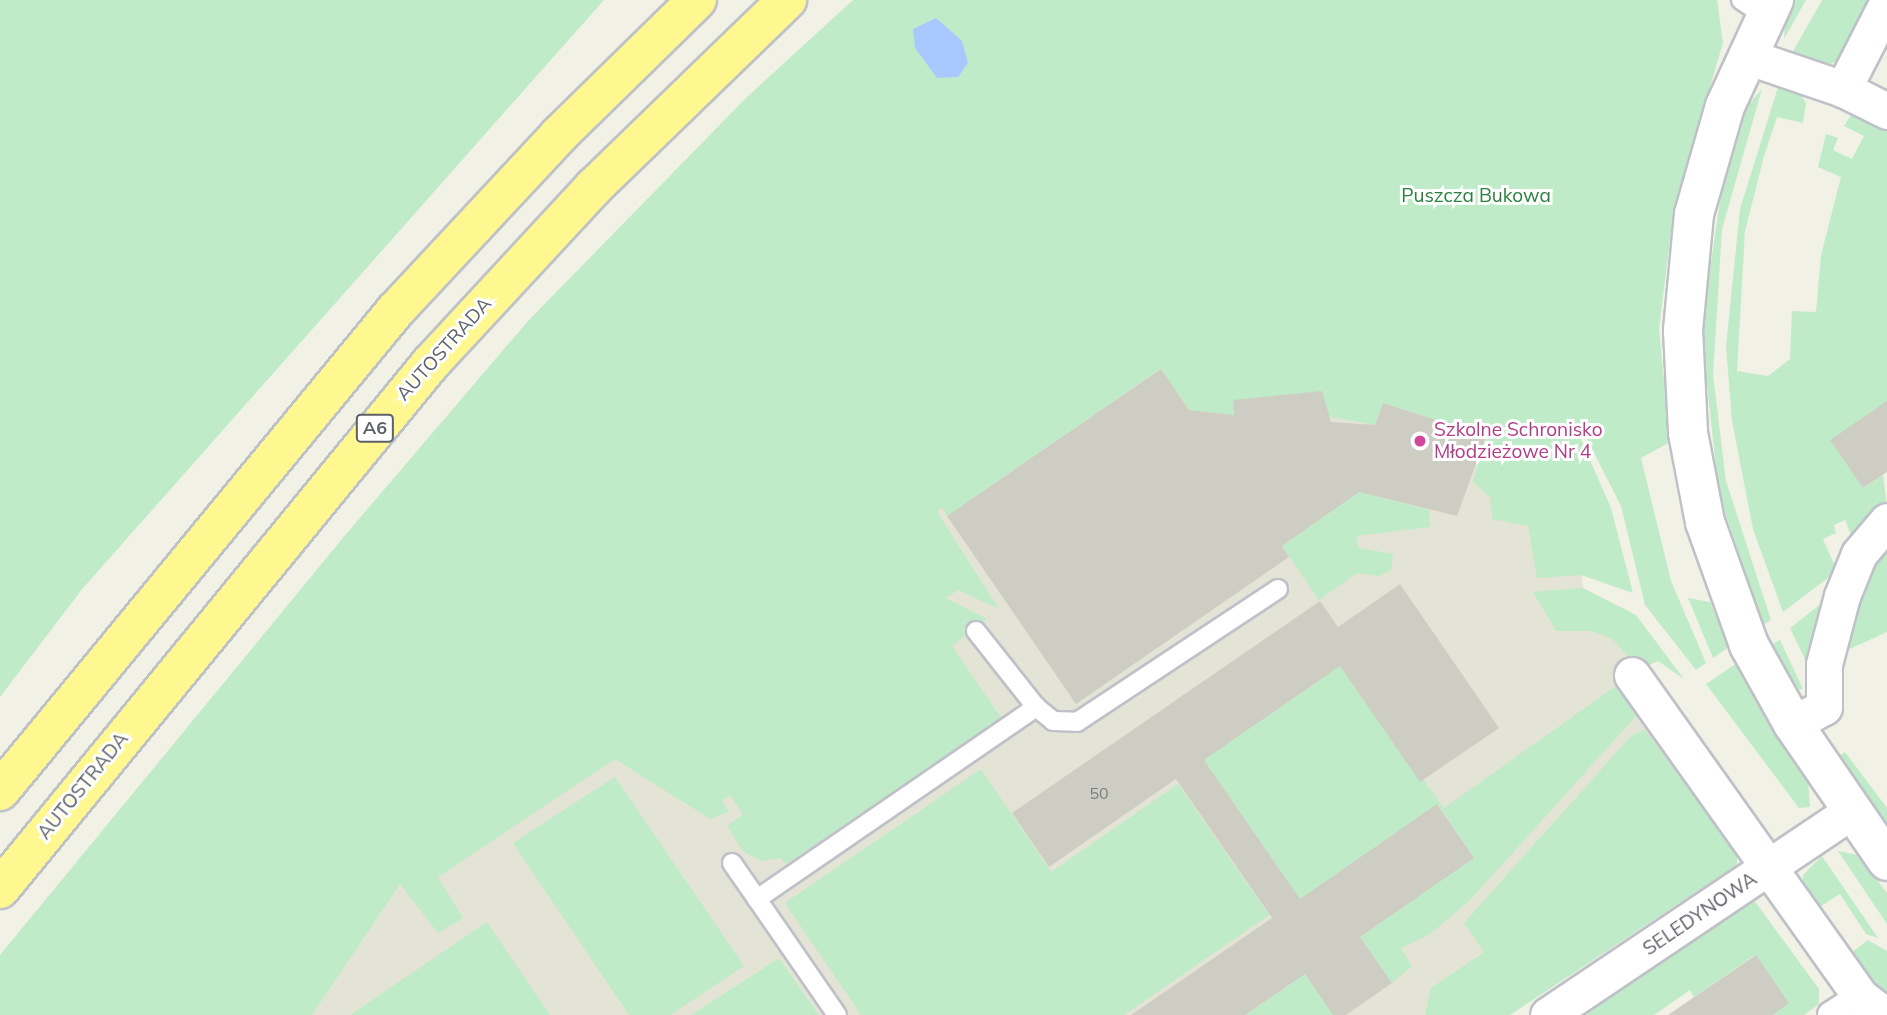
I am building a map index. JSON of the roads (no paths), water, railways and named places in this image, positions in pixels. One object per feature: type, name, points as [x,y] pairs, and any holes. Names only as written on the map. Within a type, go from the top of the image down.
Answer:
[{"type":"highway","points":[[0,791],[395,311],[559,135],[697,0]]},
{"type":"highway","name":"AUTOSTRADA","points":[[0,889],[430,364],[594,187],[787,0]]},
{"type":"street","points":[[1843,89],[1887,3]]},
{"type":"street","points":[[1760,5],[1746,56],[1721,117],[1694,214],[1684,305],[1684,387],[1695,477],[1720,574],[1749,645],[1793,724],[1850,812],[1887,861]]},
{"type":"street","points":[[1746,56],[1843,89],[1887,111]]},
{"type":"street","points":[[1793,724],[1825,707],[1824,664],[1842,596],[1859,554],[1887,521]]},
{"type":"street","points":[[1632,675],[1767,869],[1872,1006],[1831,1015]]},
{"type":"street","name":"SELEDYNOWA","points":[[1548,1015],[1850,812]]},
{"type":"lane","points":[[976,631],[1036,707],[1053,721],[1077,722],[1278,589]]},
{"type":"lane","points":[[757,899],[1036,707]]},
{"type":"lane","points":[[732,863],[837,1015]]},
{"type":"water","points":[[936,18],[962,41],[968,63],[958,77],[937,78],[915,48],[913,29]]},
{"type":"place","name":"Szkolne Schronisko Młodzieżowe Nr 4","points":[[1420,441]]},
{"type":"park label","name":"Puszcza Bukowa","points":[[1476,196]]}]
